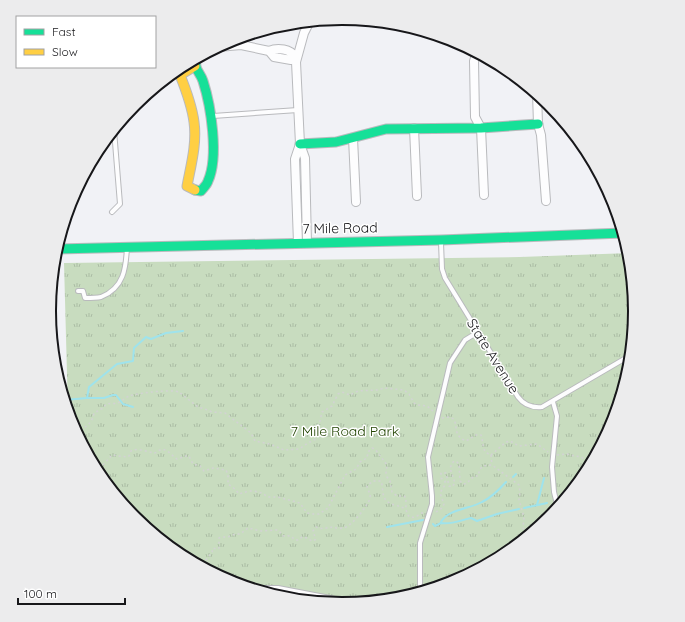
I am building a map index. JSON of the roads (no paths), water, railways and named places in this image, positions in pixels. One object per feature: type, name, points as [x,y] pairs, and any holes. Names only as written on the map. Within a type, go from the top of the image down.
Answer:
[{"type":"street","points":[[303,243],[295,159],[300,144],[296,57],[307,27]]},
{"type":"street","points":[[237,45],[269,51],[276,48],[292,52],[296,57]]},
{"type":"street","points":[[475,57],[474,61],[475,117],[481,128],[484,195]]},
{"type":"street","points":[[181,75],[180,76],[193,115],[195,131],[193,152],[186,186],[191,189],[201,191],[208,182],[212,168],[213,133],[212,116],[203,80],[196,65]]},
{"type":"street","points":[[537,101],[538,124],[541,135],[546,201]]},
{"type":"street","points":[[300,144],[332,143],[378,130],[414,128],[481,128],[538,124]]},
{"type":"street","points":[[414,128],[417,196]]},
{"type":"street","points":[[353,138],[356,202]]},
{"type":"street","name":"7 Mile Road","points":[[63,249],[441,240],[618,233]]},
{"type":"lane","points":[[212,116],[298,110]]},
{"type":"lane","points":[[112,212],[120,204],[115,139]]},
{"type":"lane","name":"State Avenue","points":[[441,240],[442,269],[444,278],[520,400],[529,406],[538,408],[553,402],[624,359]]},
{"type":"lane","points":[[78,291],[83,291],[85,298],[100,297],[113,289],[123,277],[126,264],[127,247]]},
{"type":"lane","points":[[420,586],[420,543],[430,513],[432,496],[428,457],[437,416],[450,364],[464,340],[478,332]]},
{"type":"lane","points":[[553,402],[557,416],[553,454],[553,481],[557,501]]},
{"type":"lane","points":[[272,588],[318,596]]},
{"type":"waterway","points":[[71,399],[87,398],[89,387],[117,364],[133,361],[134,348],[146,337],[151,339],[166,333],[183,331]]},
{"type":"waterway","points":[[87,398],[104,398],[116,395],[123,404],[133,407]]},
{"type":"waterway","points":[[513,477],[516,474]]},
{"type":"waterway","points":[[537,505],[544,478]]},
{"type":"waterway","points":[[441,522],[449,514],[486,500],[506,482]]},
{"type":"waterway","points":[[524,508],[547,503]]},
{"type":"waterway","points":[[433,524],[435,526],[441,523],[452,523],[471,518],[477,521],[497,514],[519,509]]},
{"type":"waterway","points":[[387,527],[423,520]]},
{"type":"park label","name":"7 Mile Road Park","points":[[345,431]]}]
